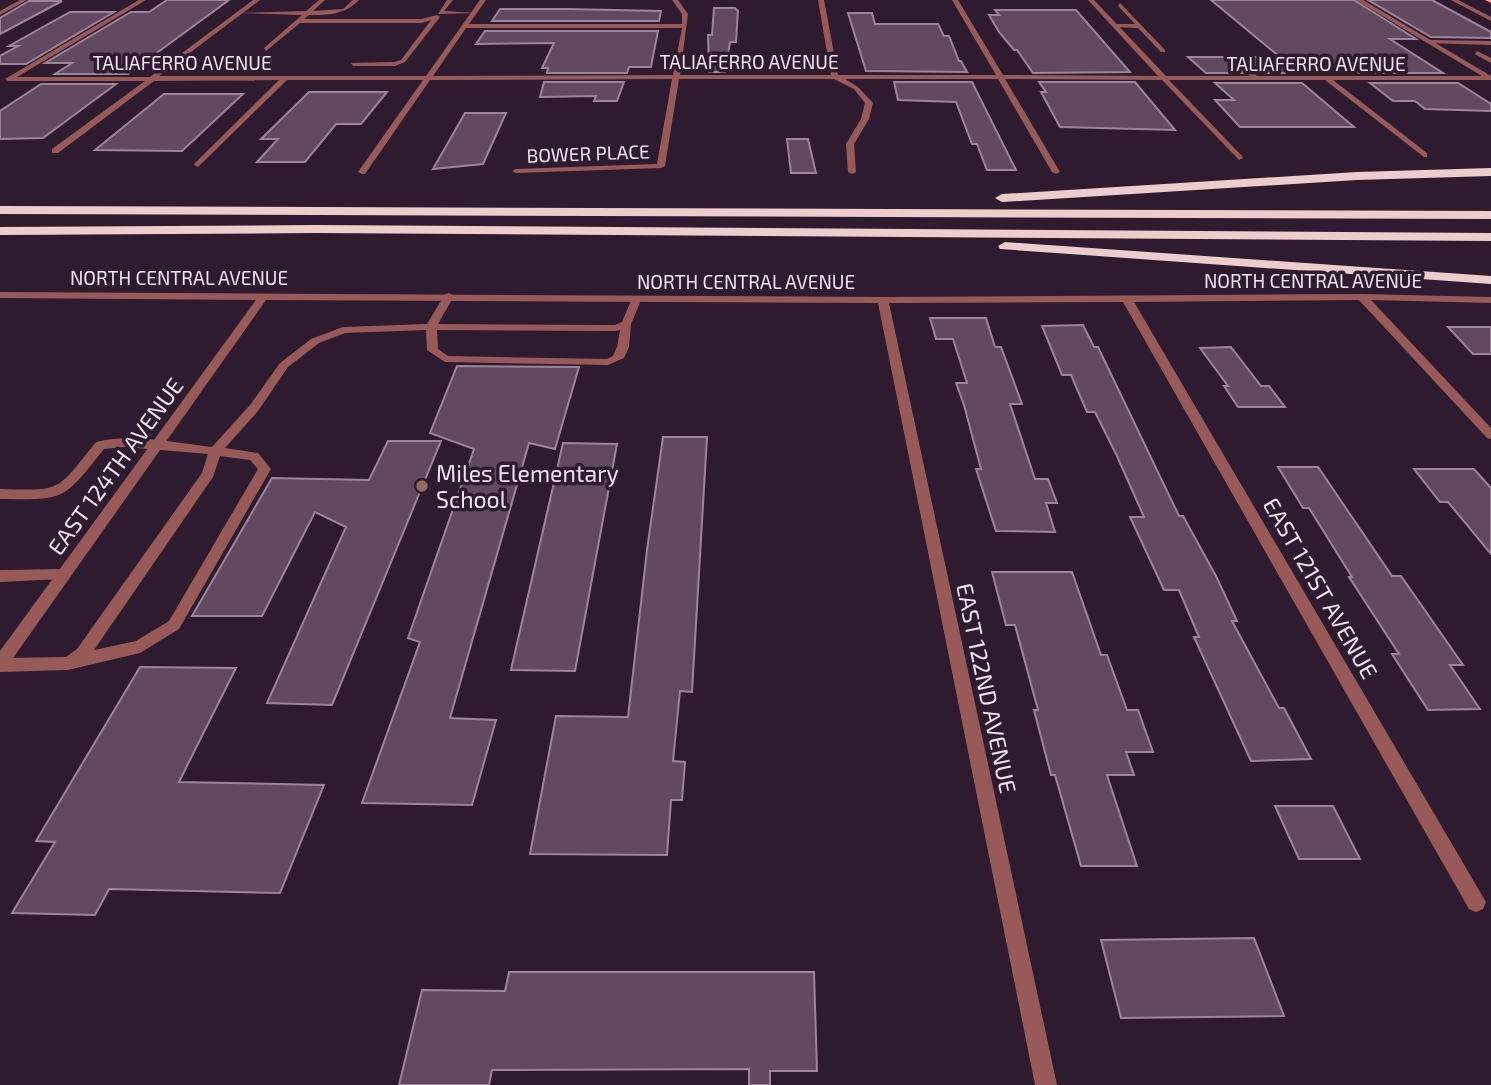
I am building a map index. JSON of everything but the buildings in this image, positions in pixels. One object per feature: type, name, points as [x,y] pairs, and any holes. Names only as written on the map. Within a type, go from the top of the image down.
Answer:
[{"type":"highway","points":[[847,211],[1357,176],[1491,172]]},
{"type":"highway","points":[[0,210],[1491,215]]},
{"type":"highway","points":[[0,231],[330,229],[1491,237]]},
{"type":"highway","points":[[832,233],[1491,280]]},
{"type":"street","points":[[0,13],[24,0]]},
{"type":"street","points":[[0,84],[143,0]]},
{"type":"street","points":[[55,151],[257,0]]},
{"type":"street","points":[[266,49],[322,0]]},
{"type":"street","points":[[239,13],[340,12],[356,0]]},
{"type":"street","points":[[353,64],[394,64],[402,61],[450,0]]},
{"type":"street","points":[[362,172],[483,0]]},
{"type":"street","points":[[675,0],[685,14],[678,77]]},
{"type":"street","points":[[821,0],[835,77],[856,88],[869,103],[865,120],[850,144],[852,172]]},
{"type":"street","points":[[956,0],[1056,172]]},
{"type":"street","points":[[1091,0],[1239,158]]},
{"type":"street","points":[[1359,0],[1491,79]]},
{"type":"street","points":[[1454,0],[1491,19]]},
{"type":"street","points":[[1120,5],[1163,51]]},
{"type":"street","points":[[298,21],[422,21],[438,15],[474,13]]},
{"type":"street","points":[[465,26],[685,26]]},
{"type":"street","points":[[1116,26],[1140,26]]},
{"type":"street","points":[[1432,44],[1491,43]]},
{"type":"street","points":[[1432,44],[1477,53],[1491,61]]},
{"type":"street","points":[[1477,53],[1491,53]]},
{"type":"street","points":[[1233,57],[1257,79]]},
{"type":"street","points":[[198,165],[286,77]]},
{"type":"street","name":"BOWER PLACE","points":[[516,171],[661,166],[678,77]]},
{"type":"street","name":"TALIAFERRO AVENUE","points":[[8,79],[1491,79]]},
{"type":"street","points":[[1328,79],[1424,155]]},
{"type":"street","name":"NORTH CENTRAL AVENUE","points":[[0,295],[1491,300]]},
{"type":"street","name":"EAST 124TH AVENUE","points":[[0,664],[264,295]]},
{"type":"street","points":[[449,296],[431,327],[433,350],[445,359],[608,362],[618,358],[623,347],[626,324],[637,298]]},
{"type":"street","name":"EAST 121ST AVENUE","points":[[1126,297],[1476,902]]},
{"type":"street","points":[[1362,298],[1491,435]]},
{"type":"street","name":"EAST 122ND AVENUE","points":[[883,300],[1046,1085]]},
{"type":"street","points":[[77,660],[208,474],[215,451],[254,408],[284,365],[316,341],[343,330],[431,327],[590,329],[616,328],[626,324]]},
{"type":"street","points":[[0,494],[45,494],[60,490],[77,475],[100,445],[125,443],[254,456],[265,469],[174,625],[140,647],[77,660],[0,664]]},
{"type":"street","points":[[0,576],[62,574]]},
{"type":"place","name":"Miles Elementary School","points":[[422,486]]}]
